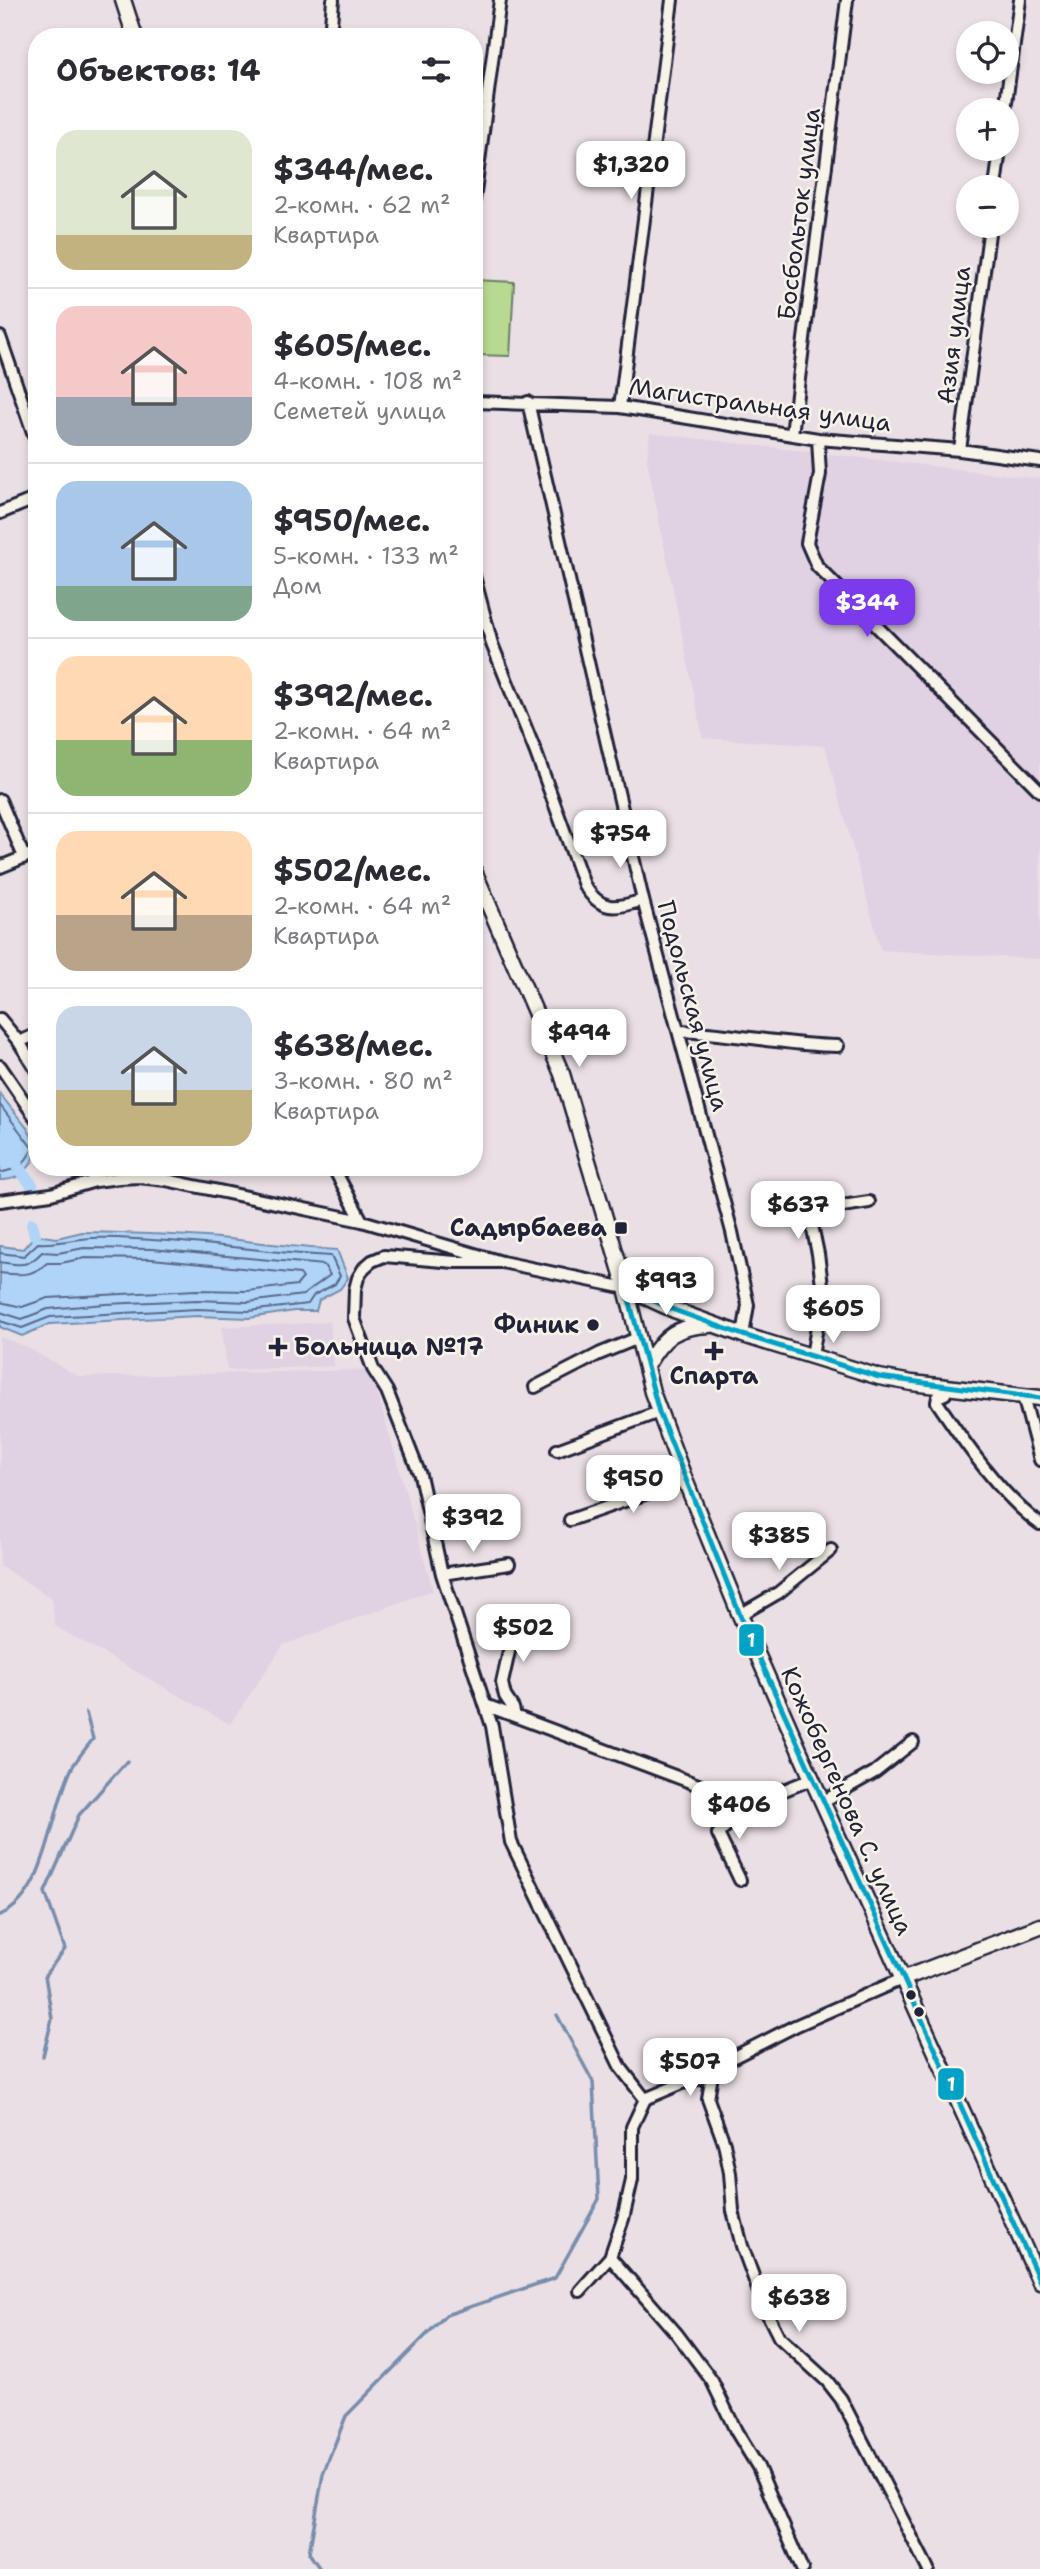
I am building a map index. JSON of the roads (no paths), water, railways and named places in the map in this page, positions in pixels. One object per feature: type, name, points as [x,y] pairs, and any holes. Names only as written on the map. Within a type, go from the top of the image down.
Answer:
[{"type":"main road","points":[[124,0],[132,28]]},
{"type":"main road","name":"Кожобергенова С. улица","points":[[483,892],[562,1074],[626,1288],[659,1412],[685,1480],[740,1615],[822,1802],[1040,2283]]},
{"type":"main road","points":[[626,1288],[674,1310],[743,1335],[879,1377],[946,1388],[1040,1398]]},
{"type":"main road","points":[[646,1366],[662,1342],[672,1334],[685,1327],[718,1325]]},
{"type":"main road","points":[[902,1979],[1039,1928]]},
{"type":"street","points":[[331,28],[333,0]]},
{"type":"street","points":[[483,131],[500,0]]},
{"type":"street","points":[[620,407],[673,0]]},
{"type":"street","name":"Босбольток улица","points":[[792,434],[847,0]]},
{"type":"street","points":[[1007,98],[1020,0]]},
{"type":"street","name":"Азия улица","points":[[960,450],[988,238]]},
{"type":"street","points":[[0,337],[28,418]]},
{"type":"street","name":"Магистральная улица","points":[[483,402],[620,407],[818,439],[960,450],[1040,461]]},
{"type":"street","name":"Подольская улица","points":[[528,402],[643,900],[732,1233],[748,1305],[743,1335]]},
{"type":"street","points":[[818,439],[820,474],[807,543],[817,566],[1040,791]]},
{"type":"street","points":[[0,513],[28,502]]},
{"type":"street","points":[[483,610],[492,644],[536,753],[584,885],[592,898],[601,905],[614,907],[643,900]]},
{"type":"street","points":[[0,800],[24,857]]},
{"type":"street","points":[[0,867],[28,855]]},
{"type":"street","points":[[0,1019],[28,1057]]},
{"type":"street","points":[[678,1031],[718,1032],[801,1045],[838,1046]]},
{"type":"street","points":[[19,1042],[28,1038]]},
{"type":"street","points":[[0,1066],[28,1106]]},
{"type":"street","points":[[93,1176],[95,1181]]},
{"type":"street","points":[[338,1176],[362,1221]]},
{"type":"street","points":[[0,1201],[51,1194],[95,1181],[139,1177],[166,1180],[362,1221],[502,1262],[626,1288]]},
{"type":"street","points":[[812,1356],[822,1292],[809,1211],[869,1202]]},
{"type":"street","points":[[502,1262],[455,1262],[384,1256],[364,1268],[355,1289],[354,1318],[373,1369],[387,1391],[420,1475],[442,1574],[492,1726],[511,1842],[621,2068],[645,2099]]},
{"type":"street","points":[[535,1387],[599,1354],[638,1338]]},
{"type":"street","points":[[946,1388],[945,1394],[938,1397],[937,1402],[953,1426],[1020,1509],[1040,1524]]},
{"type":"street","points":[[1023,1396],[1040,1460]]},
{"type":"street","points":[[557,1450],[659,1412]]},
{"type":"street","points":[[570,1520],[685,1480]]},
{"type":"street","points":[[740,1615],[778,1593],[831,1550]]},
{"type":"street","points":[[442,1574],[509,1564]]},
{"type":"street","points":[[506,1612],[510,1647],[502,1682],[514,1716]]},
{"type":"street","points":[[485,1705],[749,1804]]},
{"type":"street","points":[[822,1802],[874,1772],[913,1742]]},
{"type":"street","points":[[740,1880],[718,1834],[749,1804],[812,1779]]},
{"type":"street","points":[[580,2291],[610,2257],[632,2180],[632,2127],[645,2099],[683,2083],[712,2075],[730,2059],[795,2026],[902,1979]]},
{"type":"street","points":[[712,2075],[708,2099],[724,2143],[733,2211],[742,2246],[766,2311],[779,2337],[827,2381],[841,2399],[928,2569]]},
{"type":"street","points":[[610,2257],[677,2334],[712,2381],[736,2431],[758,2468],[802,2569]]},
{"type":"water","points":[[0,1094],[28,1130],[28,1168],[15,1178],[0,1180]]},
{"type":"water","points":[[82,1232],[192,1236],[337,1250],[348,1278],[340,1289],[319,1300],[316,1311],[294,1311],[249,1318],[197,1316],[50,1324],[22,1336],[0,1327],[0,1246],[23,1249],[35,1235],[57,1238]]},
{"type":"waterway","points":[[0,1145],[32,1185]]},
{"type":"waterway","points":[[32,1224],[35,1235]]},
{"type":"waterway","points":[[0,1915],[16,1905],[39,1870],[65,1784],[73,1766],[93,1739],[86,1713]]},
{"type":"waterway","points":[[43,2056],[52,2019],[45,1975],[65,1949],[45,1892],[79,1815],[127,1761]]},
{"type":"waterway","points":[[320,2569],[309,2553],[323,2474],[346,2416],[446,2315],[555,2278],[599,2199],[593,2082],[557,2015]]},
{"type":"place","name":"Садырбаева","points":[[621,1228]]},
{"type":"place","name":"Финик","points":[[593,1325]]},
{"type":"place","name":"Больница №17","points":[[278,1347]]},
{"type":"place","name":"Спарта","points":[[714,1351]]}]
